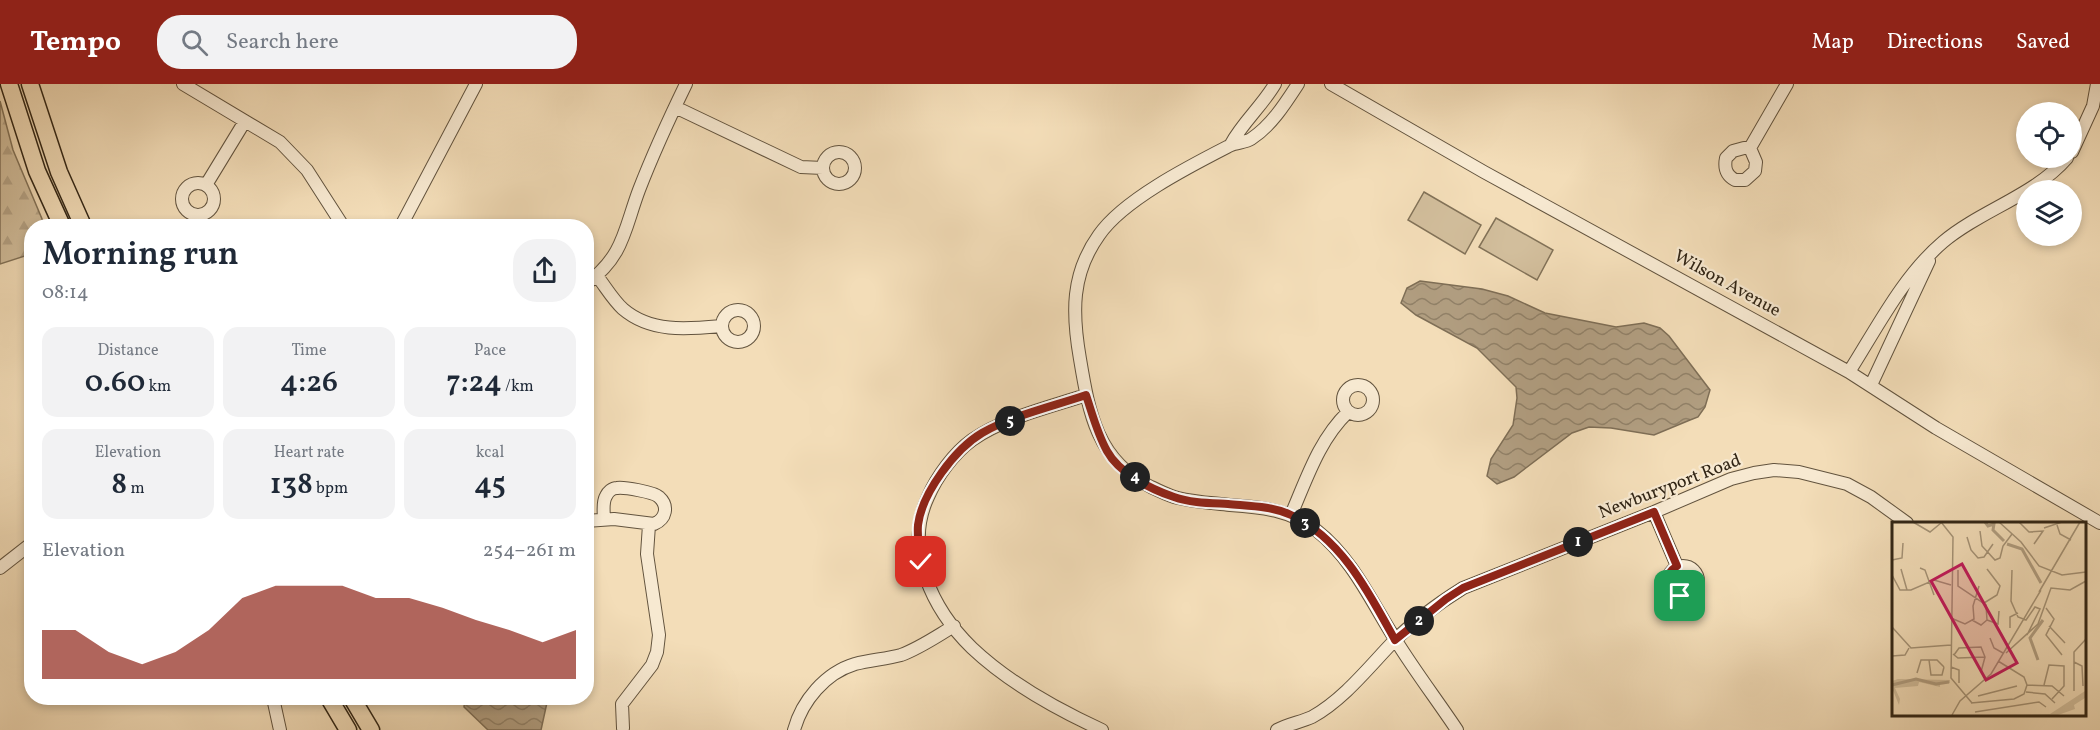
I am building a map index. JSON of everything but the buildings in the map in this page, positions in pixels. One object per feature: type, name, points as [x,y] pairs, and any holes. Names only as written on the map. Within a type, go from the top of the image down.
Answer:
[{"type":"main road","points":[[9,84],[37,171],[59,219]]},
{"type":"main road","points":[[30,84],[58,172],[80,219]]},
{"type":"main road","points":[[333,705],[348,730]]},
{"type":"main road","points":[[356,705],[371,730]]},
{"type":"street","points":[[183,84],[280,142],[307,170],[338,219]]},
{"type":"street","points":[[406,219],[476,84]]},
{"type":"street","points":[[594,278],[613,260],[625,237],[639,191],[686,84]]},
{"type":"street","points":[[1232,144],[1239,130],[1260,107],[1275,84]]},
{"type":"street","points":[[1298,84],[1275,116],[1262,131],[1249,141],[1232,144],[1127,206],[1115,215],[1098,236],[1082,267],[1074,306],[1076,335],[1086,395],[1108,453],[1121,467],[1141,482],[1174,497],[1194,501],[1272,508],[1291,515],[1316,530],[1336,549],[1365,587],[1395,640],[1457,730]]},
{"type":"street","name":"Wilson Avenue","points":[[1331,84],[1495,178],[1849,372],[1936,428],[2100,523]]},
{"type":"street","points":[[1750,148],[1787,84]]},
{"type":"street","points":[[2082,130],[2093,106],[2097,84]]},
{"type":"street","points":[[675,107],[801,167],[823,168]]},
{"type":"street","points":[[206,185],[245,121]]},
{"type":"street","points":[[1849,372],[1909,279],[1932,252],[1954,234],[2045,178],[2056,168]]},
{"type":"street","points":[[1871,385],[1932,252]]},
{"type":"street","points":[[597,276],[622,308],[644,321],[669,329],[722,327]]},
{"type":"street","points":[[1086,395],[997,426],[982,433],[957,454],[931,491],[921,511],[918,543],[927,583],[954,627],[971,647],[1018,684],[1071,716],[1102,730]]},
{"type":"street","points":[[1291,515],[1323,444],[1333,426],[1348,412]]},
{"type":"street","name":"Newburyport Road","points":[[1277,730],[1311,717],[1337,698],[1395,640],[1463,588],[1731,479],[1774,470],[1799,472],[1847,484],[1871,497],[1906,522]]},
{"type":"street","points":[[594,521],[631,521],[649,525],[659,522],[665,513],[665,506],[661,498],[654,494],[616,488],[609,491],[605,498],[604,520]]},
{"type":"street","points":[[1654,512],[1677,566]]},
{"type":"street","points":[[623,729],[622,704],[652,664],[657,652],[659,635],[647,554],[649,525]]},
{"type":"street","points":[[0,568],[24,549]]},
{"type":"street","points":[[794,730],[810,697],[835,673],[852,665],[911,651],[954,627]]},
{"type":"street","points":[[275,705],[280,730]]},
{"type":"green space","points":[[0,101],[13,150],[42,219],[24,219],[24,256],[0,264]]},
{"type":"green space","points":[[1424,192],[1481,225],[1465,254],[1408,220]]},
{"type":"green space","points":[[1496,218],[1553,250],[1537,280],[1479,247]]},
{"type":"water","points":[[1420,281],[1482,289],[1508,296],[1545,313],[1616,327],[1644,323],[1660,328],[1669,336],[1710,390],[1705,407],[1698,417],[1654,435],[1589,427],[1572,433],[1514,477],[1497,484],[1487,476],[1491,459],[1513,425],[1517,398],[1516,387],[1477,348],[1416,315],[1401,303],[1407,288]]},
{"type":"water","points":[[464,705],[546,705],[541,730],[488,730]]},
{"type":"route","points":[[921,562],[918,525],[921,511],[942,472],[957,454],[982,433],[997,426],[1086,395],[1108,453],[1121,467],[1141,482],[1174,497],[1194,501],[1272,508],[1291,515],[1316,530],[1354,571],[1395,640],[1463,588],[1654,512],[1677,566],[1667,577],[1668,587],[1680,596]]}]
